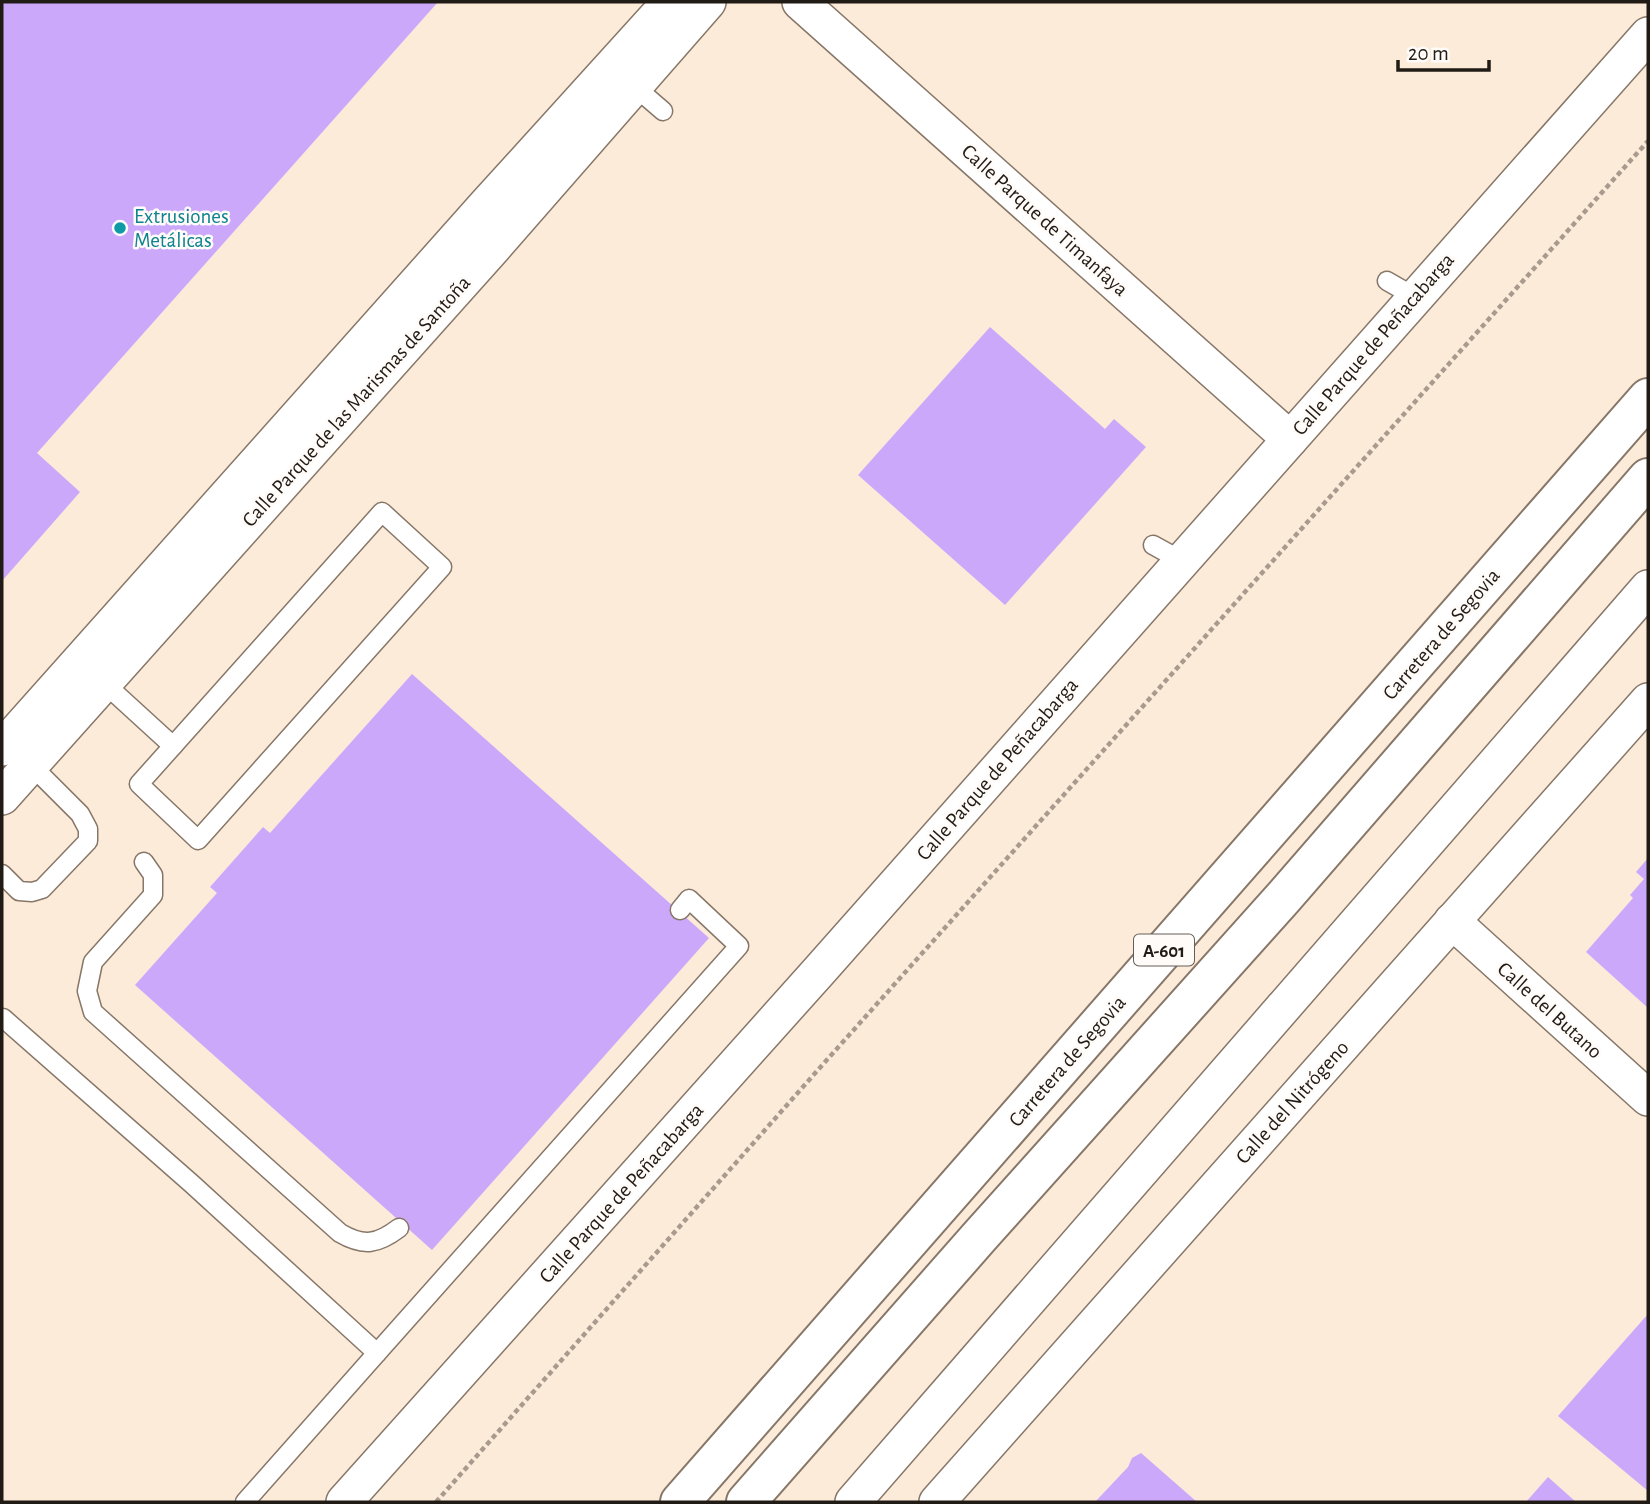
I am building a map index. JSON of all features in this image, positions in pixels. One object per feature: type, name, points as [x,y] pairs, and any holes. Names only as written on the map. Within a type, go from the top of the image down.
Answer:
[{"type":"highway","name":"Carretera de Segovia","points":[[680,1502],[1648,398]]},
{"type":"highway","name":"A-601","points":[[746,1502],[1292,888],[1648,478]]},
{"type":"street","name":"Calle Parque de las Marismas de Santoña","points":[[2,797],[16,757],[486,205],[670,2]]},
{"type":"street","name":"Calle Parque de las Marismas de Santoña","points":[[16,757],[104,683],[493,248],[708,2]]},
{"type":"street","name":"Calle Parque de Timanfaya","points":[[800,2],[1290,439]]},
{"type":"street","name":"Calle Parque de Peñacabarga","points":[[344,1502],[829,960],[1167,553],[1290,439],[1401,289],[1648,35]]},
{"type":"street","points":[[853,1502],[1648,588]]},
{"type":"street","name":"Calle del Nitrógeno","points":[[937,1502],[1648,701]]},
{"type":"street","name":"Calle del Butano","points":[[1452,921],[1648,1098]]},
{"type":"lane","points":[[634,86],[663,111]]},
{"type":"lane","points":[[382,512],[442,567],[198,840],[139,784],[173,746],[382,512]]},
{"type":"lane","points":[[104,683],[173,746]]},
{"type":"lane","points":[[2,874],[19,891],[32,892],[42,889],[88,841],[88,829],[80,814],[16,757]]},
{"type":"lane","points":[[144,862],[153,875],[153,895],[93,962],[87,991],[93,1012],[340,1233],[360,1242],[371,1242],[383,1239],[399,1228]]},
{"type":"lane","points":[[245,1502],[739,946],[689,899],[680,910]]},
{"type":"lane","points":[[3,1018],[192,1184],[377,1353]]},
{"type":"path","points":[[436,1502],[825,1062],[1648,141]]},
{"type":"building","name":"Extrusiones Metálicas","points":[[2,2],[438,2],[37,453],[80,492],[2,581]]},
{"type":"building","points":[[990,327],[1105,429],[1114,419],[1146,447],[1005,605],[858,475]]},
{"type":"building","points":[[412,674],[709,938],[432,1250],[135,985],[217,893],[210,887],[263,827],[270,833]]},
{"type":"building","points":[[1648,858],[1648,1008],[1586,952],[1633,898],[1630,895],[1644,879],[1636,872]]},
{"type":"building","points":[[1648,1314],[1648,1491],[1558,1416]]},
{"type":"building","points":[[1141,1453],[1197,1502],[1095,1502],[1128,1467],[1132,1458]]},
{"type":"building","points":[[1548,1477],[1576,1502],[1526,1502]]},
{"type":"place","name":"Extrusiones Metálicas","points":[[120,228]]}]
